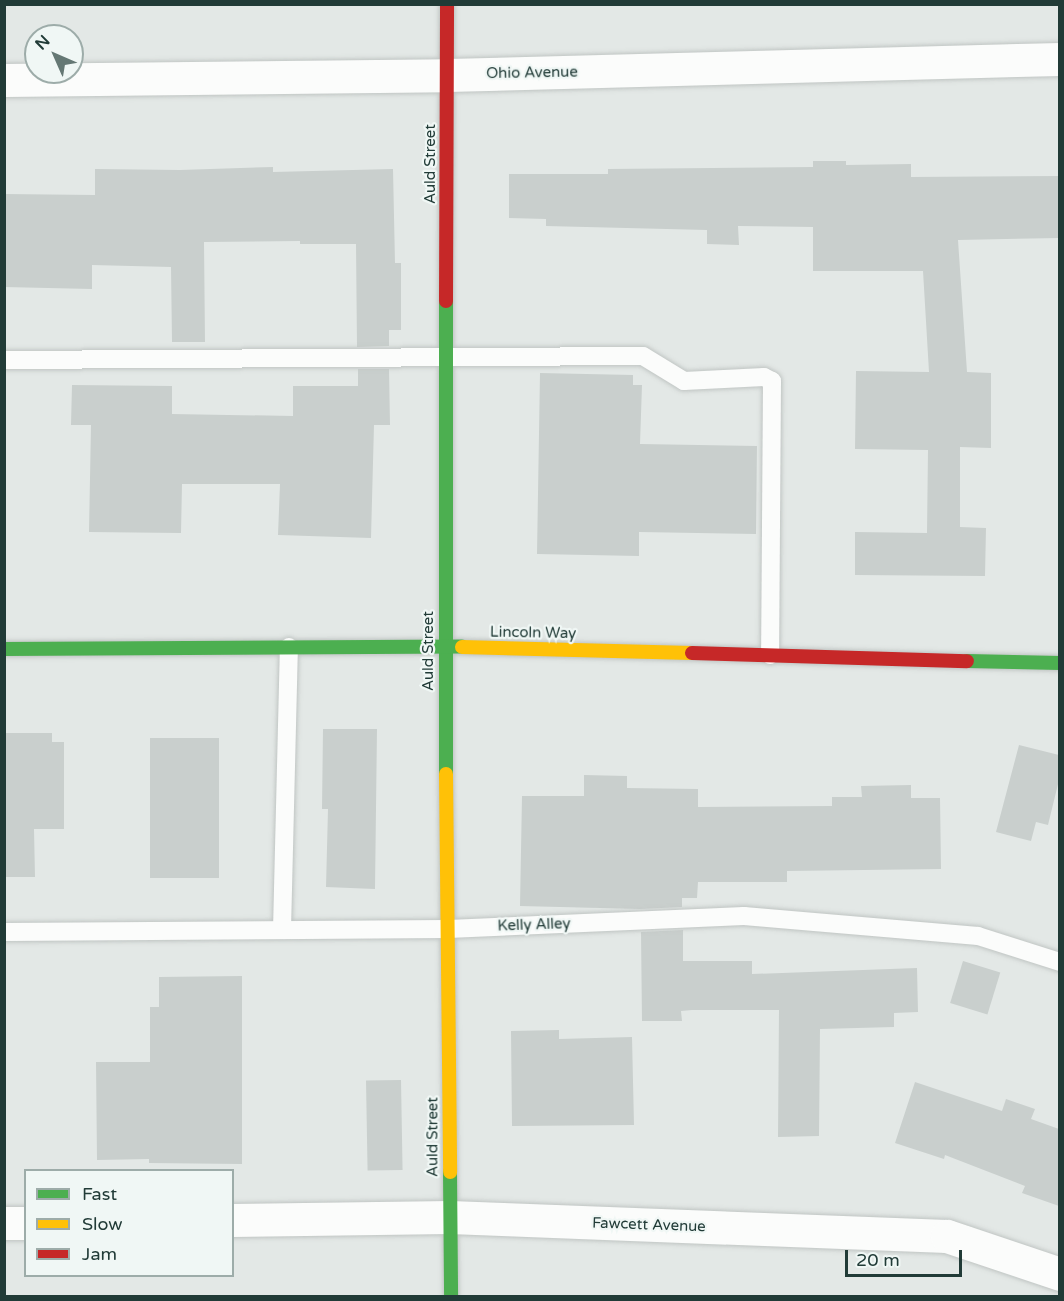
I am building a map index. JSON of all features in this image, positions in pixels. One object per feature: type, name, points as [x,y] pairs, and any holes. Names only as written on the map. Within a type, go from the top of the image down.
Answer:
[{"type":"street","name":"Auld Street","points":[[447,4],[445,647],[451,1296]]},
{"type":"street","name":"Ohio Avenue","points":[[4,80],[447,75],[1059,59]]},
{"type":"street","name":"Lincoln Way","points":[[4,649],[445,647],[1059,663]]},
{"type":"street","name":"Fawcett Avenue","points":[[234,1220],[450,1217],[947,1236],[1059,1274]]},
{"type":"street","points":[[4,1223],[24,1223]]},
{"type":"lane","points":[[4,360],[643,356],[684,381],[764,377],[772,381],[770,656]]},
{"type":"lane","points":[[282,930],[289,647]]},
{"type":"lane","name":"Kelly Alley","points":[[4,932],[448,928],[744,916],[978,936],[1059,962]]},
{"type":"building","points":[[813,161],[846,161],[846,165],[911,164],[911,177],[1059,176],[1059,238],[958,240],[967,372],[991,373],[991,448],[960,447],[960,527],[986,528],[985,576],[855,575],[855,532],[927,533],[928,450],[855,449],[856,371],[929,372],[923,271],[813,271],[813,227],[738,226],[739,245],[707,244],[707,230],[546,226],[546,219],[509,218],[509,174],[608,174],[608,169],[813,167]]},
{"type":"building","points":[[273,167],[273,172],[393,169],[395,263],[401,263],[401,330],[389,330],[389,346],[357,347],[356,244],[300,244],[300,241],[204,242],[205,342],[172,342],[171,267],[92,265],[92,289],[4,287],[4,194],[95,195],[95,169],[180,170]]},
{"type":"building","points":[[358,369],[389,369],[390,425],[374,425],[371,538],[278,535],[280,484],[182,484],[181,533],[89,532],[91,425],[71,425],[72,385],[172,386],[172,414],[293,416],[293,386],[358,386]]},
{"type":"building","points":[[540,373],[633,375],[633,385],[642,385],[640,444],[757,446],[756,534],[639,532],[639,556],[537,554]]},
{"type":"building","points":[[323,729],[377,729],[375,889],[326,887],[328,809],[322,809]]},
{"type":"building","points":[[4,733],[52,733],[52,742],[64,742],[64,829],[34,829],[35,877],[4,877]]},
{"type":"building","points":[[150,738],[219,738],[219,878],[150,878]]},
{"type":"building","points":[[1019,745],[1059,755],[1059,780],[1048,825],[1036,822],[1031,841],[996,832]]},
{"type":"building","points":[[584,775],[627,776],[627,788],[698,789],[698,807],[832,806],[832,797],[862,797],[861,786],[911,785],[911,798],[940,798],[941,869],[787,871],[787,882],[698,882],[697,898],[682,898],[682,907],[640,909],[520,906],[522,796],[584,796]]},
{"type":"building","points":[[683,930],[683,961],[752,961],[752,974],[917,968],[918,1012],[894,1013],[894,1027],[820,1029],[819,1136],[778,1137],[779,1010],[692,1010],[681,1011],[682,1021],[642,1021],[641,932]]},
{"type":"building","points":[[963,961],[1000,972],[987,1014],[950,1003]]},
{"type":"building","points":[[242,976],[242,1164],[149,1163],[149,1159],[97,1160],[96,1062],[150,1062],[150,1007],[159,1007],[159,977]]},
{"type":"building","points":[[559,1030],[559,1039],[632,1037],[634,1125],[512,1126],[511,1031]]},
{"type":"building","points":[[401,1080],[403,1170],[368,1171],[366,1081]]},
{"type":"building","points":[[915,1082],[1002,1111],[1006,1099],[1035,1109],[1031,1119],[1059,1129],[1059,1206],[1022,1193],[1025,1186],[945,1155],[944,1159],[895,1143]]},
{"type":"traffic: fast","points":[[446,301],[446,774]]},
{"type":"traffic: fast","points":[[4,649],[462,647]]},
{"type":"traffic: fast","points":[[967,661],[1060,663]]},
{"type":"traffic: fast","points":[[450,1172],[451,1296]]},
{"type":"traffic: slow","points":[[462,647],[692,653]]},
{"type":"traffic: slow","points":[[446,774],[450,1172]]},
{"type":"traffic: jam","points":[[446,301],[447,4]]},
{"type":"traffic: jam","points":[[692,653],[967,661]]}]
